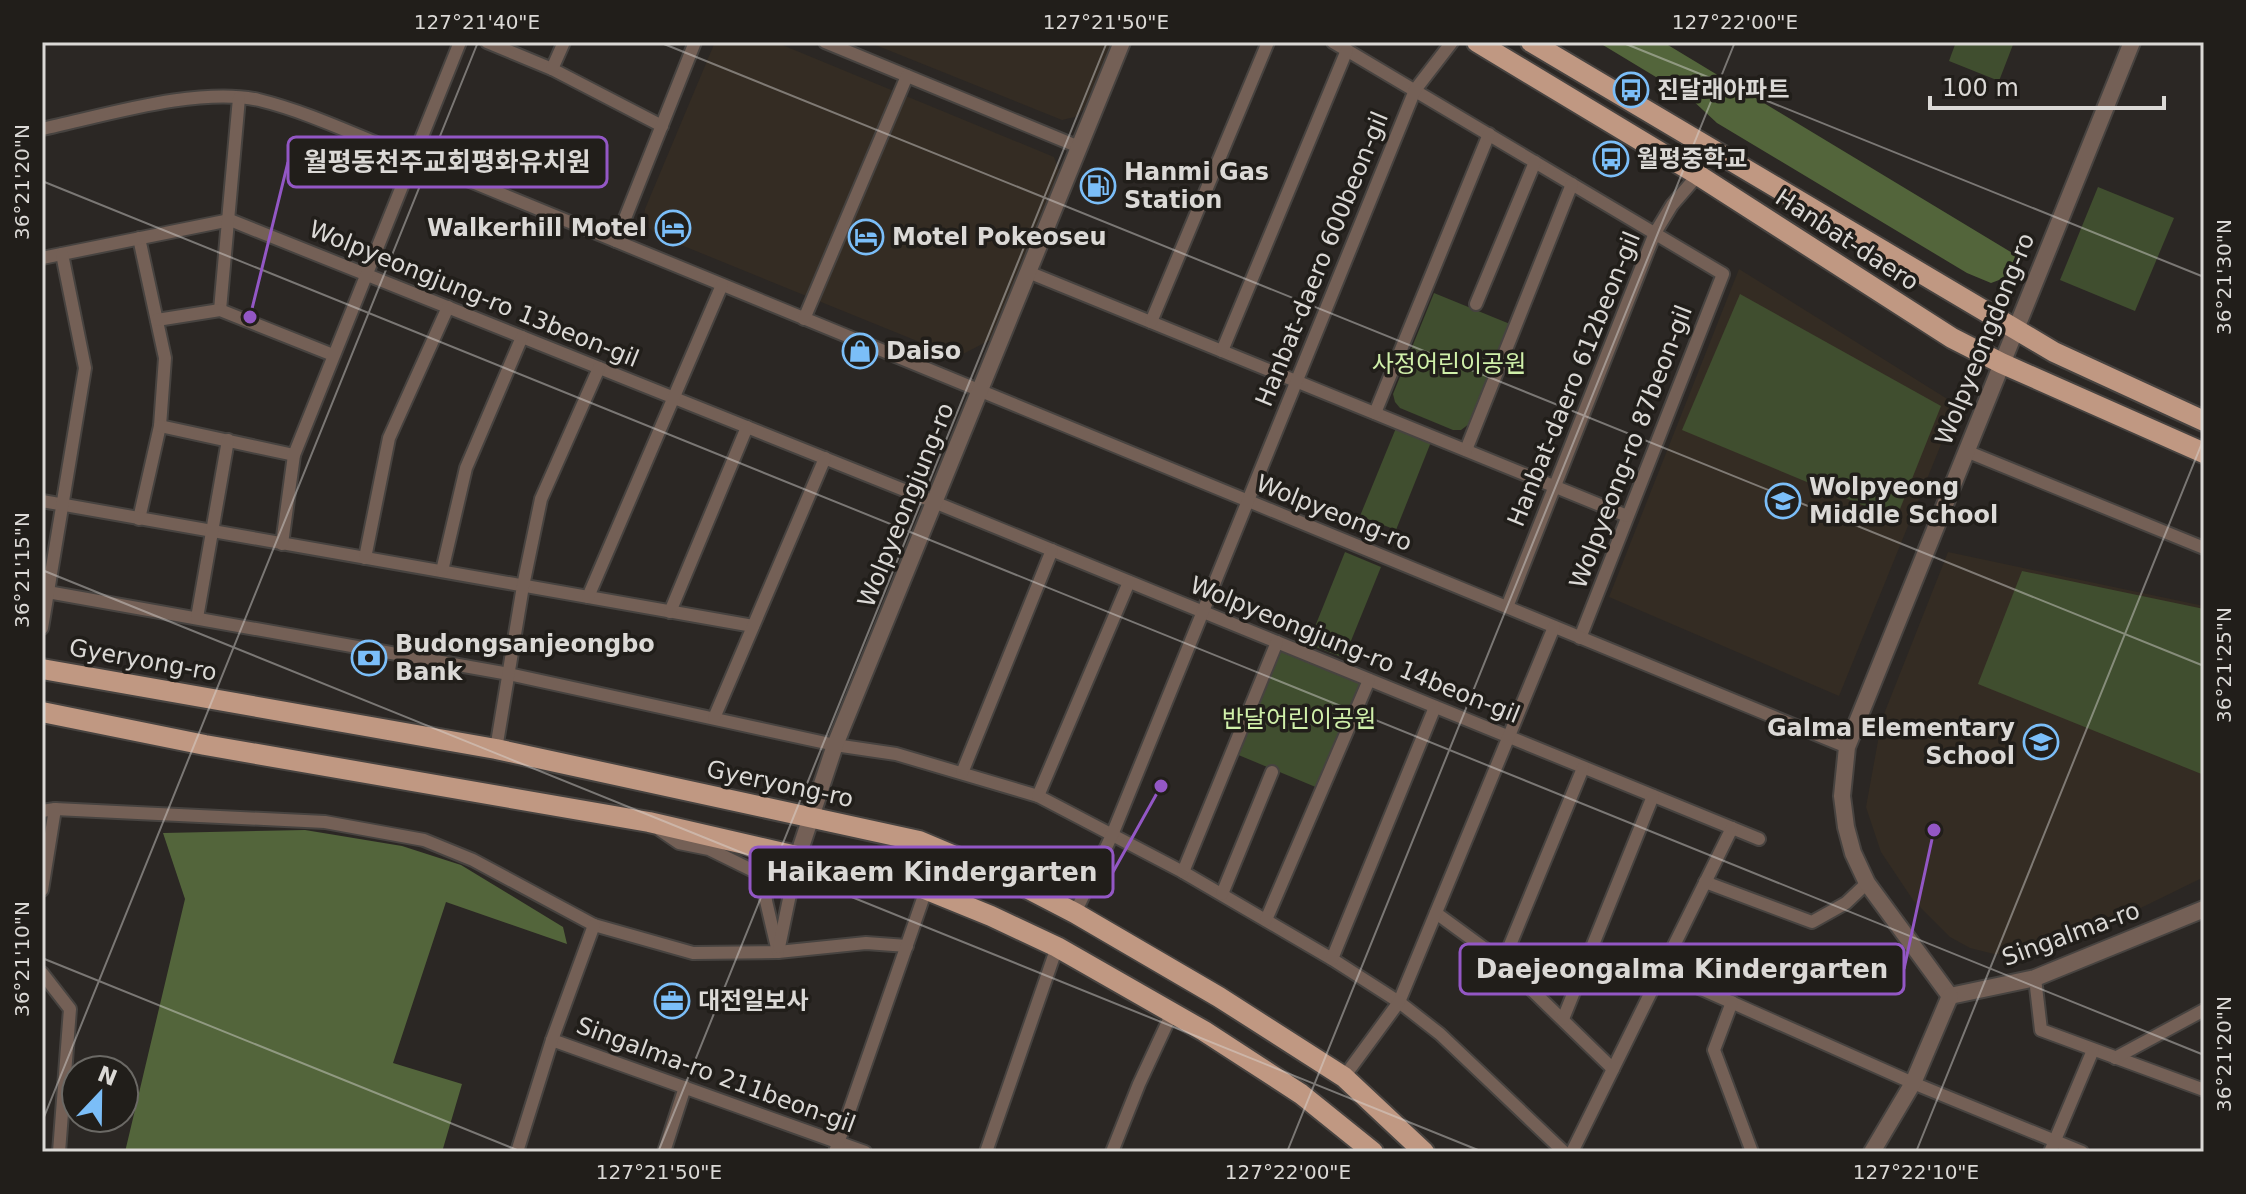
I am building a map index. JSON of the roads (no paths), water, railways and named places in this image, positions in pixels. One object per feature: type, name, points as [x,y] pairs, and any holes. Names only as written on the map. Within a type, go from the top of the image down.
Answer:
[{"type":"main road","name":"Hanbat-daero","points":[[1477,42],[1698,175],[1952,338],[2001,363],[2204,453]]},
{"type":"main road","name":"Hanbat-daero","points":[[1531,42],[2054,352],[2204,421]]},
{"type":"main road","name":"Gyeryong-ro","points":[[42,669],[496,749],[919,841],[1009,879],[1075,913],[1219,997],[1344,1077],[1424,1152]]},
{"type":"main road","points":[[42,712],[205,745],[649,822],[905,881],[1057,947],[1172,1013],[1301,1094],[1373,1152]]},
{"type":"street","points":[[282,544],[294,455],[460,42]]},
{"type":"street","points":[[487,42],[552,69],[662,126]]},
{"type":"street","points":[[552,69],[564,42]]},
{"type":"street","points":[[616,241],[695,42]]},
{"type":"street","points":[[825,42],[1079,147]]},
{"type":"street","name":"Wolpyeongjung-ro","points":[[798,856],[835,745],[1122,42]]},
{"type":"street","points":[[1151,322],[1268,42]]},
{"type":"street","points":[[1333,42],[1655,233]]},
{"type":"street","name":"Hanbat-daero 600beon-gil","points":[[1075,913],[1112,835],[1415,90],[1452,42]]},
{"type":"street","name":"Wolpyeongdong-ro","points":[[1950,996],[1867,883],[1853,853],[1842,796],[1847,747],[2132,42]]},
{"type":"street","points":[[1222,351],[1347,50]]},
{"type":"street","points":[[804,319],[907,76]]},
{"type":"street","name":"Wolpyeong-ro","points":[[42,129],[209,97],[257,100],[414,158],[1847,747]]},
{"type":"street","points":[[220,310],[239,98]]},
{"type":"street","points":[[1375,413],[1489,134]]},
{"type":"street","points":[[1476,304],[1535,162]]},
{"type":"street","name":"Hanbat-daero 612beon-gil","points":[[1507,607],[1655,233],[1672,205],[1698,175]]},
{"type":"street","points":[[1466,450],[1572,184]]},
{"type":"street","points":[[42,258],[230,220]]},
{"type":"street","name":"Wolpyeongjung-ro 13beon-gil","points":[[230,220],[934,502]]},
{"type":"street","name":"Wolpyeong-ro 87beon-gil","points":[[1580,638],[1723,274],[1655,233]]},
{"type":"street","points":[[139,238],[165,358],[160,426],[139,519]]},
{"type":"street","points":[[42,628],[45,591],[85,368],[62,254]]},
{"type":"street","points":[[1028,272],[1627,516]]},
{"type":"street","points":[[588,597],[722,285]]},
{"type":"street","points":[[365,558],[389,438],[448,307]]},
{"type":"street","points":[[157,320],[220,310],[333,355]]},
{"type":"street","points":[[442,571],[466,468],[522,337]]},
{"type":"street","points":[[496,749],[541,499],[599,368]]},
{"type":"street","points":[[160,426],[294,455]]},
{"type":"street","points":[[670,612],[747,427]]},
{"type":"street","points":[[197,618],[228,440]]},
{"type":"street","points":[[1966,451],[2204,548]]},
{"type":"street","points":[[714,718],[825,458]]},
{"type":"street","points":[[42,501],[753,626]]},
{"type":"street","name":"Wolpyeongjung-ro 14beon-gil","points":[[934,502],[1759,839]]},
{"type":"street","points":[[962,773],[1052,550]]},
{"type":"street","points":[[1038,796],[1129,582]]},
{"type":"street","points":[[45,591],[509,674],[835,745],[896,754],[1038,796],[1222,894],[1399,1002],[1440,1034],[1564,1152]]},
{"type":"street","points":[[1344,1077],[1399,1002],[1554,627]]},
{"type":"street","points":[[1183,872],[1277,642]]},
{"type":"street","points":[[1266,920],[1369,680]]},
{"type":"street","points":[[1332,959],[1435,707]]},
{"type":"street","points":[[1503,962],[1583,768]]},
{"type":"street","points":[[1222,894],[1272,772]]},
{"type":"street","points":[[1563,1019],[1653,796]]},
{"type":"street","points":[[42,890],[48,810],[325,822],[424,840],[473,860],[594,925],[693,953],[778,952],[866,943],[907,946]]},
{"type":"street","points":[[649,822],[679,843],[709,849],[764,876],[766,901],[778,952]]},
{"type":"street","points":[[1572,1152],[1732,828]]},
{"type":"street","points":[[778,952],[798,856]]},
{"type":"street","points":[[1705,882],[1812,922],[1846,903],[1867,883]]},
{"type":"street","points":[[837,1147],[926,890]]},
{"type":"street","name":"Singalma-ro","points":[[1950,996],[2035,978],[2204,909]]},
{"type":"street","points":[[1436,913],[1503,962],[1613,1069]]},
{"type":"street","points":[[517,1152],[552,1040],[594,925]]},
{"type":"street","points":[[986,1152],[1057,947]]},
{"type":"street","points":[[1661,971],[2052,1147],[2082,1152]]},
{"type":"street","points":[[42,973],[70,1009],[59,1152]]},
{"type":"street","points":[[2035,978],[2041,1030],[2204,1090]]},
{"type":"street","points":[[1872,1152],[1913,1083],[1950,996]]},
{"type":"street","points":[[1732,1002],[1714,1050],[1752,1152]]},
{"type":"street","points":[[2115,1058],[2204,1010]]},
{"type":"street","points":[[1112,1152],[1172,1013]]},
{"type":"street","name":"Singalma-ro 211beon-gil","points":[[552,1040],[685,1087],[837,1147],[865,1152]]},
{"type":"street","points":[[2052,1147],[2093,1050]]},
{"type":"street","points":[[664,1152],[685,1087]]},
{"type":"place","name":"진달래아파트","points":[[1631,90]]},
{"type":"place","name":"월평중학교","points":[[1611,159]]},
{"type":"place","name":"Hanmi Gas Station","points":[[1098,186]]},
{"type":"place","name":"Walkerhill Motel","points":[[673,228]]},
{"type":"place","name":"Motel Pokeoseu","points":[[866,237]]},
{"type":"place","name":"월평동천주교회평화유치원","points":[[250,317]]},
{"type":"place","name":"Daiso","points":[[860,351]]},
{"type":"place","name":"Wolpyeong Middle School","points":[[1783,501]]},
{"type":"place","name":"Budongsanjeongbo Bank","points":[[369,658]]},
{"type":"place","name":"Galma Elementary School","points":[[2041,742]]},
{"type":"place","name":"Haikaem Kindergarten","points":[[1161,786]]},
{"type":"place","name":"Daejeongalma Kindergarten","points":[[1934,830]]},
{"type":"place","name":"대전일보사","points":[[672,1001]]},
{"type":"park label","name":"사정어린이공원","points":[[1449,364]]},
{"type":"park label","name":"반달어린이공원","points":[[1299,719]]}]
